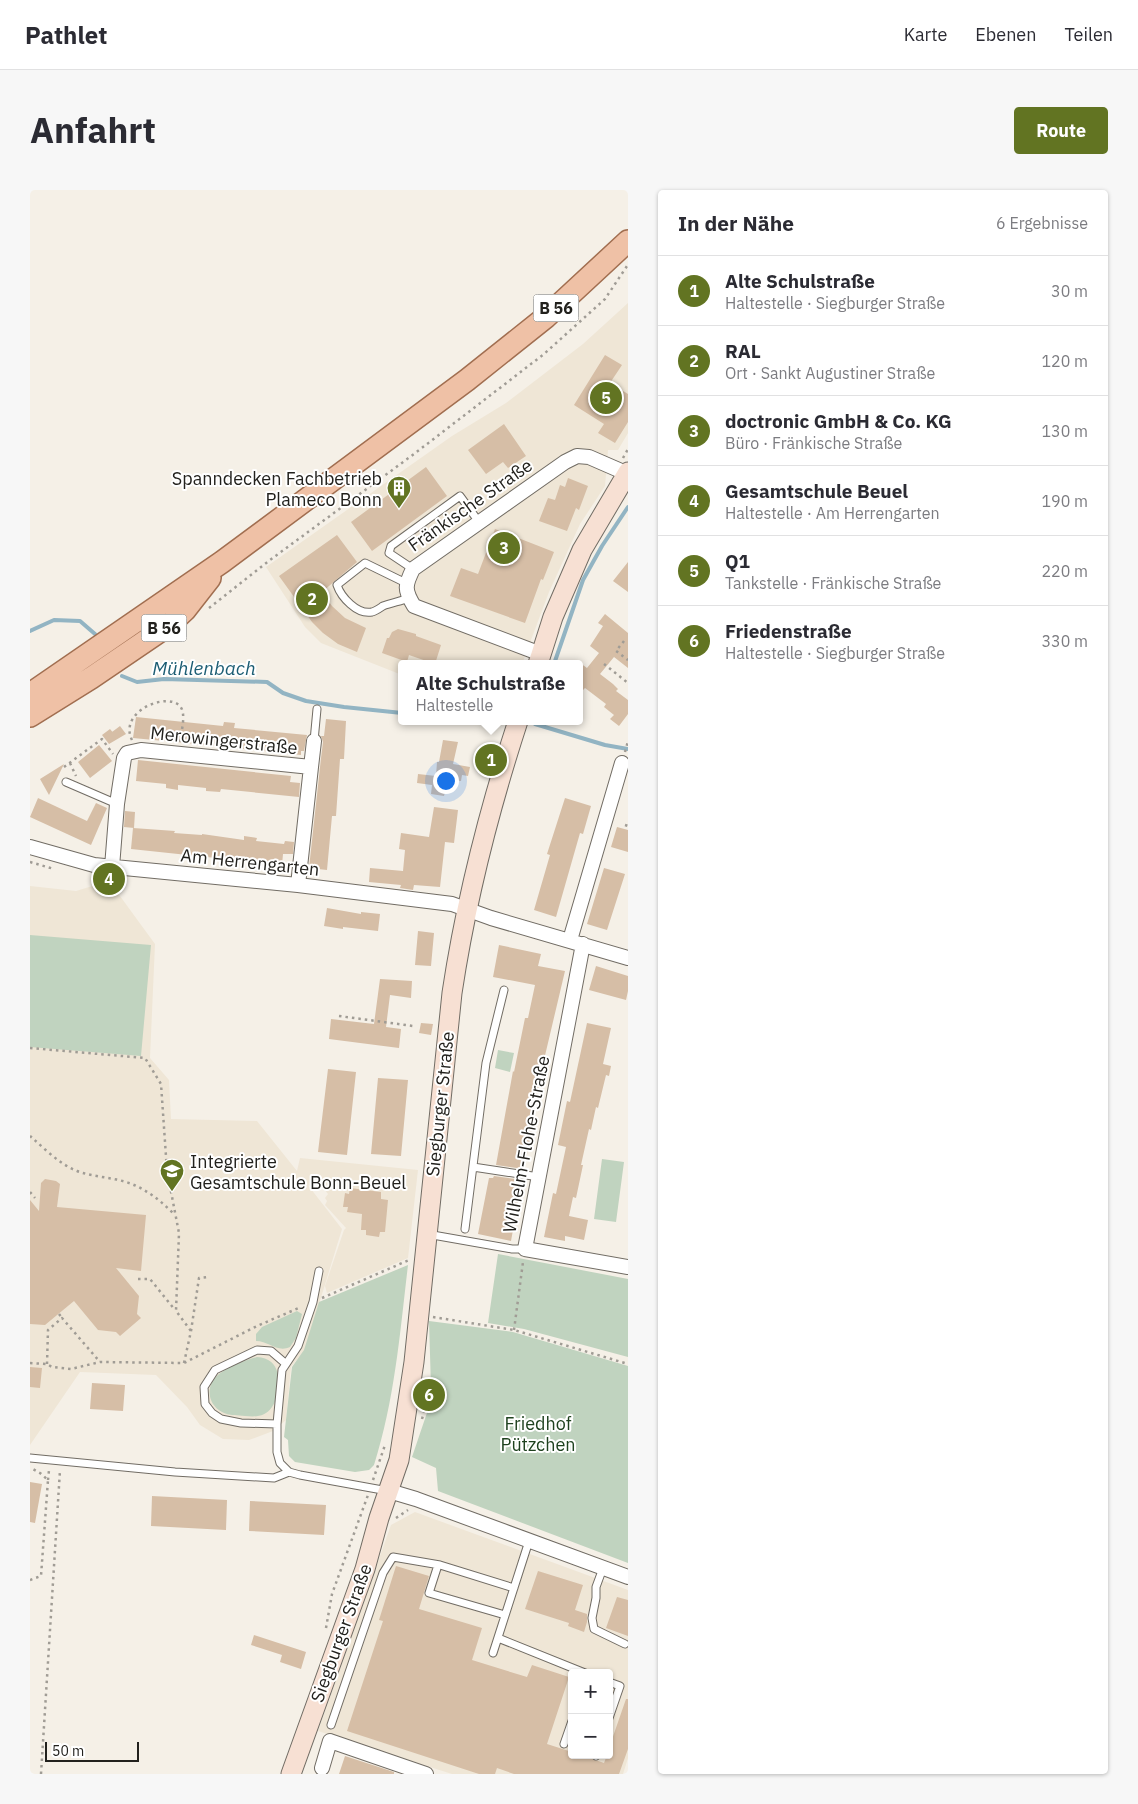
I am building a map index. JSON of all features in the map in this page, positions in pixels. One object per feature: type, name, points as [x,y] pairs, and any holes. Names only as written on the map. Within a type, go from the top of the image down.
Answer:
[{"type":"main road","name":"B 56","points":[[30,694],[222,562],[487,364],[546,317],[628,242]]},
{"type":"main road","points":[[539,659],[553,617],[582,550],[628,473]]},
{"type":"main road","name":"B 56","points":[[30,716],[91,678],[169,625],[185,610],[222,562]]},
{"type":"main road","name":"Siegburger Straße","points":[[291,1774],[365,1569],[380,1489],[399,1460],[414,1362],[452,993],[467,909],[490,810],[517,725]]},
{"type":"street","name":"Fränkische Straße","points":[[406,583],[413,569],[565,462],[577,456],[589,457],[628,473]]},
{"type":"street","points":[[406,583],[407,595],[414,606],[539,659]]},
{"type":"street","name":"Merowingerstraße","points":[[298,885],[314,741]]},
{"type":"street","name":"Merowingerstraße","points":[[122,766],[125,755],[130,751],[134,751],[311,767]]},
{"type":"street","name":"Wilhelm-Flohe-Straße","points":[[622,764],[576,942],[539,1177],[525,1249],[628,1267]]},
{"type":"street","points":[[112,867],[122,766]]},
{"type":"street","name":"Am Herrengarten","points":[[30,846],[94,865],[298,885],[452,904],[491,918],[628,958]]},
{"type":"street","points":[[380,1489],[410,1497],[628,1577]]},
{"type":"street","points":[[322,1768],[330,1741],[426,1774]]},
{"type":"lane","points":[[413,569],[389,553],[392,546],[460,496],[479,522]]},
{"type":"lane","points":[[406,583],[366,563],[337,585],[340,593],[350,604],[361,610],[372,612],[409,598]]},
{"type":"lane","points":[[314,741],[317,709]]},
{"type":"lane","points":[[66,782],[117,804]]},
{"type":"lane","points":[[465,1229],[486,1062],[504,990]]},
{"type":"lane","points":[[473,1167],[539,1177]]},
{"type":"lane","points":[[427,1234],[525,1249]]},
{"type":"lane","points":[[289,1472],[280,1463],[276,1445],[282,1370],[298,1346],[313,1302],[320,1272]]},
{"type":"lane","points":[[277,1424],[241,1423],[221,1419],[212,1413],[205,1404],[203,1396],[204,1387],[215,1370],[257,1350],[271,1351],[286,1364]]},
{"type":"lane","points":[[30,1458],[175,1472],[274,1478],[289,1472],[380,1489]]},
{"type":"lane","points":[[493,1653],[529,1540]]},
{"type":"lane","points":[[331,1725],[383,1573],[393,1557],[438,1565],[514,1588]]},
{"type":"lane","points":[[438,1565],[430,1593],[505,1615]]},
{"type":"lane","points":[[603,1568],[596,1587],[592,1618],[594,1629],[625,1644]]},
{"type":"lane","points":[[498,1638],[575,1669]]},
{"type":"lane","points":[[613,1683],[620,1686],[613,1706]]},
{"type":"lane","points":[[564,1744],[568,1732]]},
{"type":"path","points":[[205,611],[544,354],[605,299],[628,266]]},
{"type":"path","points":[[624,641],[616,651],[628,660]]},
{"type":"path","points":[[604,664],[628,683]]},
{"type":"path","points":[[134,751],[129,731],[134,715],[150,705],[171,700],[179,704],[183,714],[179,754]]},
{"type":"path","points":[[64,767],[102,739],[122,766]]},
{"type":"path","points":[[627,745],[628,741]]},
{"type":"path","points":[[339,1016],[413,1026]]},
{"type":"path","points":[[30,1048],[145,1058],[161,1084],[167,1171],[179,1233],[176,1311]]},
{"type":"path","points":[[30,1136],[75,1170],[138,1186],[159,1199],[175,1215]]},
{"type":"path","points":[[30,1192],[35,1198]]},
{"type":"path","points":[[514,1330],[525,1249]]},
{"type":"path","points":[[30,1363],[71,1369],[100,1362],[184,1362],[258,1326],[415,1257]]},
{"type":"path","points":[[184,1362],[199,1278],[209,1277]]},
{"type":"path","points":[[138,1279],[150,1279],[191,1331]]},
{"type":"path","points":[[58,1314],[100,1362]]},
{"type":"path","points":[[418,1315],[514,1330],[628,1364]]},
{"type":"path","points":[[47,1364],[48,1330],[62,1318]]},
{"type":"path","points":[[42,1774],[60,1461]]},
{"type":"path","points":[[30,1468],[48,1480],[41,1576],[30,1580]]},
{"type":"path","points":[[332,1594],[380,1489]]},
{"type":"shaded area","points":[[628,303],[628,433],[618,450],[608,450],[605,486],[580,524],[549,592],[524,660],[398,660],[398,673],[321,643],[305,627],[266,567],[452,436],[506,403],[583,344]]},
{"type":"shaded area","name":"Integrierte Gesamtschule Bonn-Beuel","points":[[109,881],[155,944],[150,1058],[169,1080],[171,1119],[257,1121],[297,1171],[300,1158],[418,1170],[408,1258],[327,1293],[325,1286],[346,1228],[325,1205],[327,1201],[325,1198],[328,1194],[317,1180],[309,1186],[304,1180],[342,1229],[305,1350],[291,1367],[286,1420],[273,1431],[249,1440],[223,1439],[200,1425],[187,1407],[156,1375],[80,1372],[30,1445],[30,886],[76,891]]},
{"type":"shaded area","points":[[415,1512],[628,1590],[628,1758],[623,1774],[452,1774],[318,1731],[391,1525]]},
{"type":"green space","points":[[30,935],[151,945],[141,1056],[30,1047]]},
{"type":"green space","points":[[498,1050],[514,1053],[510,1072],[495,1068]]},
{"type":"green space","points":[[602,1159],[624,1162],[616,1222],[594,1219]]},
{"type":"green space","points":[[498,1254],[628,1279],[628,1357],[524,1329],[488,1323]]},
{"type":"green space","points":[[408,1265],[392,1390],[374,1465],[369,1470],[355,1472],[295,1462],[289,1456],[288,1440],[284,1437],[292,1367],[304,1350],[319,1302]]},
{"type":"green space","points":[[297,1311],[302,1314],[296,1338],[290,1347],[281,1349],[256,1341],[256,1334],[262,1327]]},
{"type":"green space","name":"Friedhof Pützchen","points":[[429,1321],[513,1332],[628,1366],[628,1563],[438,1491],[436,1468],[412,1457],[432,1398]]},
{"type":"green space","points":[[257,1357],[271,1362],[278,1374],[277,1395],[272,1407],[260,1416],[233,1415],[217,1409],[213,1404],[210,1394],[211,1383],[214,1378],[232,1366]]},
{"type":"building","points":[[605,355],[622,365],[610,383],[628,394],[628,422],[615,443],[598,433],[604,424],[574,405]]},
{"type":"building","points":[[504,424],[526,456],[508,468],[503,462],[486,474],[468,450]]},
{"type":"building","name":"Spanndecken Fachbetrieb Plameco Bonn","points":[[426,467],[447,496],[372,551],[351,522]]},
{"type":"building","points":[[568,478],[588,486],[579,510],[576,508],[567,531],[539,521],[548,498],[555,500],[560,485],[565,487]]},
{"type":"building","points":[[495,529],[554,552],[543,580],[541,579],[525,623],[450,596],[461,568],[478,574]]},
{"type":"building","points":[[337,535],[357,562],[322,592],[332,606],[345,618],[366,628],[357,652],[338,644],[323,633],[312,622],[279,576]]},
{"type":"building","points":[[628,562],[628,592],[613,581]]},
{"type":"building","points":[[605,614],[628,633],[628,668],[614,657],[600,674],[618,689],[616,691],[628,700],[628,714],[619,726],[610,719],[614,715],[604,707],[606,704],[585,688],[583,690],[583,665],[587,668],[599,653],[590,646],[603,626],[598,623]]},
{"type":"building","points":[[398,629],[416,634],[416,636],[441,645],[436,660],[423,660],[409,655],[408,660],[401,660],[382,653],[387,638],[389,638],[392,632]]},
{"type":"building","points":[[136,717],[223,726],[224,722],[235,723],[234,728],[307,735],[304,751],[301,751],[301,755],[133,738]]},
{"type":"building","points":[[326,719],[346,721],[344,759],[340,759],[336,816],[332,816],[327,870],[309,868],[323,742],[321,736],[324,736]]},
{"type":"building","points":[[120,726],[126,734],[109,744],[102,735],[110,729],[112,732]]},
{"type":"building","points":[[443,740],[458,742],[453,764],[470,767],[468,776],[462,775],[461,781],[448,780],[444,796],[431,794],[432,785],[417,783],[418,774],[436,776],[437,762],[439,762]]},
{"type":"building","points":[[99,745],[112,761],[90,778],[78,762]]},
{"type":"building","points":[[138,760],[291,776],[290,782],[300,783],[299,797],[221,789],[220,792],[206,791],[206,788],[178,785],[178,790],[166,788],[166,784],[136,781]]},
{"type":"building","points":[[64,764],[49,795],[40,779]]},
{"type":"building","points":[[38,798],[87,821],[96,803],[107,808],[91,845],[30,817]]},
{"type":"building","points":[[565,798],[591,806],[583,834],[580,833],[556,917],[534,910],[550,855],[547,854]]},
{"type":"building","points":[[434,807],[458,810],[454,843],[445,842],[440,887],[414,885],[413,890],[400,888],[401,885],[369,882],[370,868],[403,871],[405,850],[399,849],[401,833],[429,837]]},
{"type":"building","points":[[125,811],[135,812],[134,828],[124,827]]},
{"type":"building","points":[[617,827],[628,830],[628,852],[611,847]]},
{"type":"building","points":[[133,828],[175,831],[174,833],[202,834],[244,840],[244,836],[257,838],[256,841],[284,844],[285,841],[294,842],[293,854],[283,854],[282,865],[131,849]]},
{"type":"building","points":[[604,868],[625,874],[607,930],[587,924]]},
{"type":"building","points":[[327,908],[361,914],[361,912],[380,914],[378,931],[324,926]]},
{"type":"building","points":[[418,931],[434,933],[431,966],[415,965]]},
{"type":"building","points":[[499,945],[541,954],[538,966],[565,971],[543,1064],[524,1169],[496,1165],[513,1071],[525,1018],[528,1018],[535,985],[493,977]]},
{"type":"building","points":[[596,966],[628,976],[626,1000],[589,990]]},
{"type":"building","points":[[380,979],[412,981],[411,998],[390,995],[386,1027],[401,1029],[399,1048],[329,1039],[331,1019],[374,1024]]},
{"type":"building","points":[[421,1023],[433,1024],[431,1035],[419,1033]]},
{"type":"building","points":[[587,1023],[611,1028],[603,1064],[611,1066],[609,1076],[606,1075],[598,1108],[596,1107],[591,1130],[589,1129],[576,1198],[573,1197],[569,1216],[588,1220],[584,1240],[565,1236],[565,1241],[544,1237],[553,1193],[556,1194],[566,1147],[558,1145],[567,1101],[570,1102]]},
{"type":"building","points":[[328,1069],[356,1072],[347,1155],[318,1152]]},
{"type":"building","points":[[378,1078],[408,1080],[401,1156],[371,1154]]},
{"type":"building","points":[[494,1176],[522,1180],[511,1241],[478,1234],[489,1178]]},
{"type":"building","points":[[45,1179],[56,1181],[60,1184],[57,1207],[146,1215],[141,1271],[116,1268],[139,1296],[137,1314],[141,1318],[120,1336],[116,1332],[98,1330],[74,1301],[45,1325],[30,1324],[30,1200],[39,1211],[41,1183]]},
{"type":"building","points":[[350,1188],[381,1192],[381,1199],[388,1200],[385,1232],[380,1232],[379,1237],[366,1235],[366,1230],[361,1230],[362,1214],[347,1212],[348,1207],[343,1207],[345,1193],[349,1194]]},
{"type":"building","points":[[30,1367],[42,1368],[40,1388],[30,1387]]},
{"type":"building","points":[[92,1383],[125,1385],[123,1411],[90,1409]]},
{"type":"building","points":[[30,1482],[42,1484],[35,1523],[30,1522]]},
{"type":"building","points":[[152,1496],[227,1500],[226,1530],[151,1526]]},
{"type":"building","points":[[250,1501],[326,1505],[324,1535],[249,1531]]},
{"type":"building","points":[[396,1566],[429,1576],[419,1609],[482,1628],[472,1660],[527,1677],[532,1665],[568,1677],[547,1744],[568,1751],[568,1759],[592,1759],[604,1763],[606,1759],[613,1759],[613,1736],[626,1699],[628,1699],[628,1749],[619,1774],[514,1774],[497,1768],[495,1774],[479,1774],[347,1731],[383,1621],[379,1620]]},
{"type":"building","points":[[538,1571],[583,1585],[575,1610],[587,1614],[584,1632],[568,1626],[569,1623],[525,1609]]},
{"type":"building","points":[[617,1597],[628,1600],[628,1636],[606,1628]]},
{"type":"building","points":[[254,1635],[306,1652],[301,1669],[280,1662],[282,1655],[251,1645]]},
{"type":"building","points":[[345,1756],[394,1772],[394,1774],[339,1774]]},
{"type":"waterway","name":"Mühlenbach","points":[[555,660],[583,580],[602,546],[628,507]]},
{"type":"waterway","name":"Mühlenbach","points":[[30,631],[54,620],[80,621],[95,634]]},
{"type":"waterway","name":"Mühlenbach","points":[[122,676],[137,682],[164,679],[267,682],[283,693],[306,701],[398,713]]},
{"type":"waterway","points":[[538,725],[605,745],[628,749]]},
{"type":"place","name":"Q1","points":[[606,398]]},
{"type":"place","name":"Spanndecken Fachbetrieb Plameco Bonn","points":[[399,509]]},
{"type":"place","name":"doctronic GmbH & Co. KG","points":[[504,548]]},
{"type":"place","name":"RAL","points":[[312,599]]},
{"type":"place","name":"Alte Schulstraße","points":[[491,760]]},
{"type":"place","name":"Gesamtschule Beuel","points":[[109,879]]},
{"type":"place","name":"Integrierte Gesamtschule Bonn-Beuel","points":[[172,1192]]},
{"type":"place","name":"Friedenstraße","points":[[429,1395]]}]
